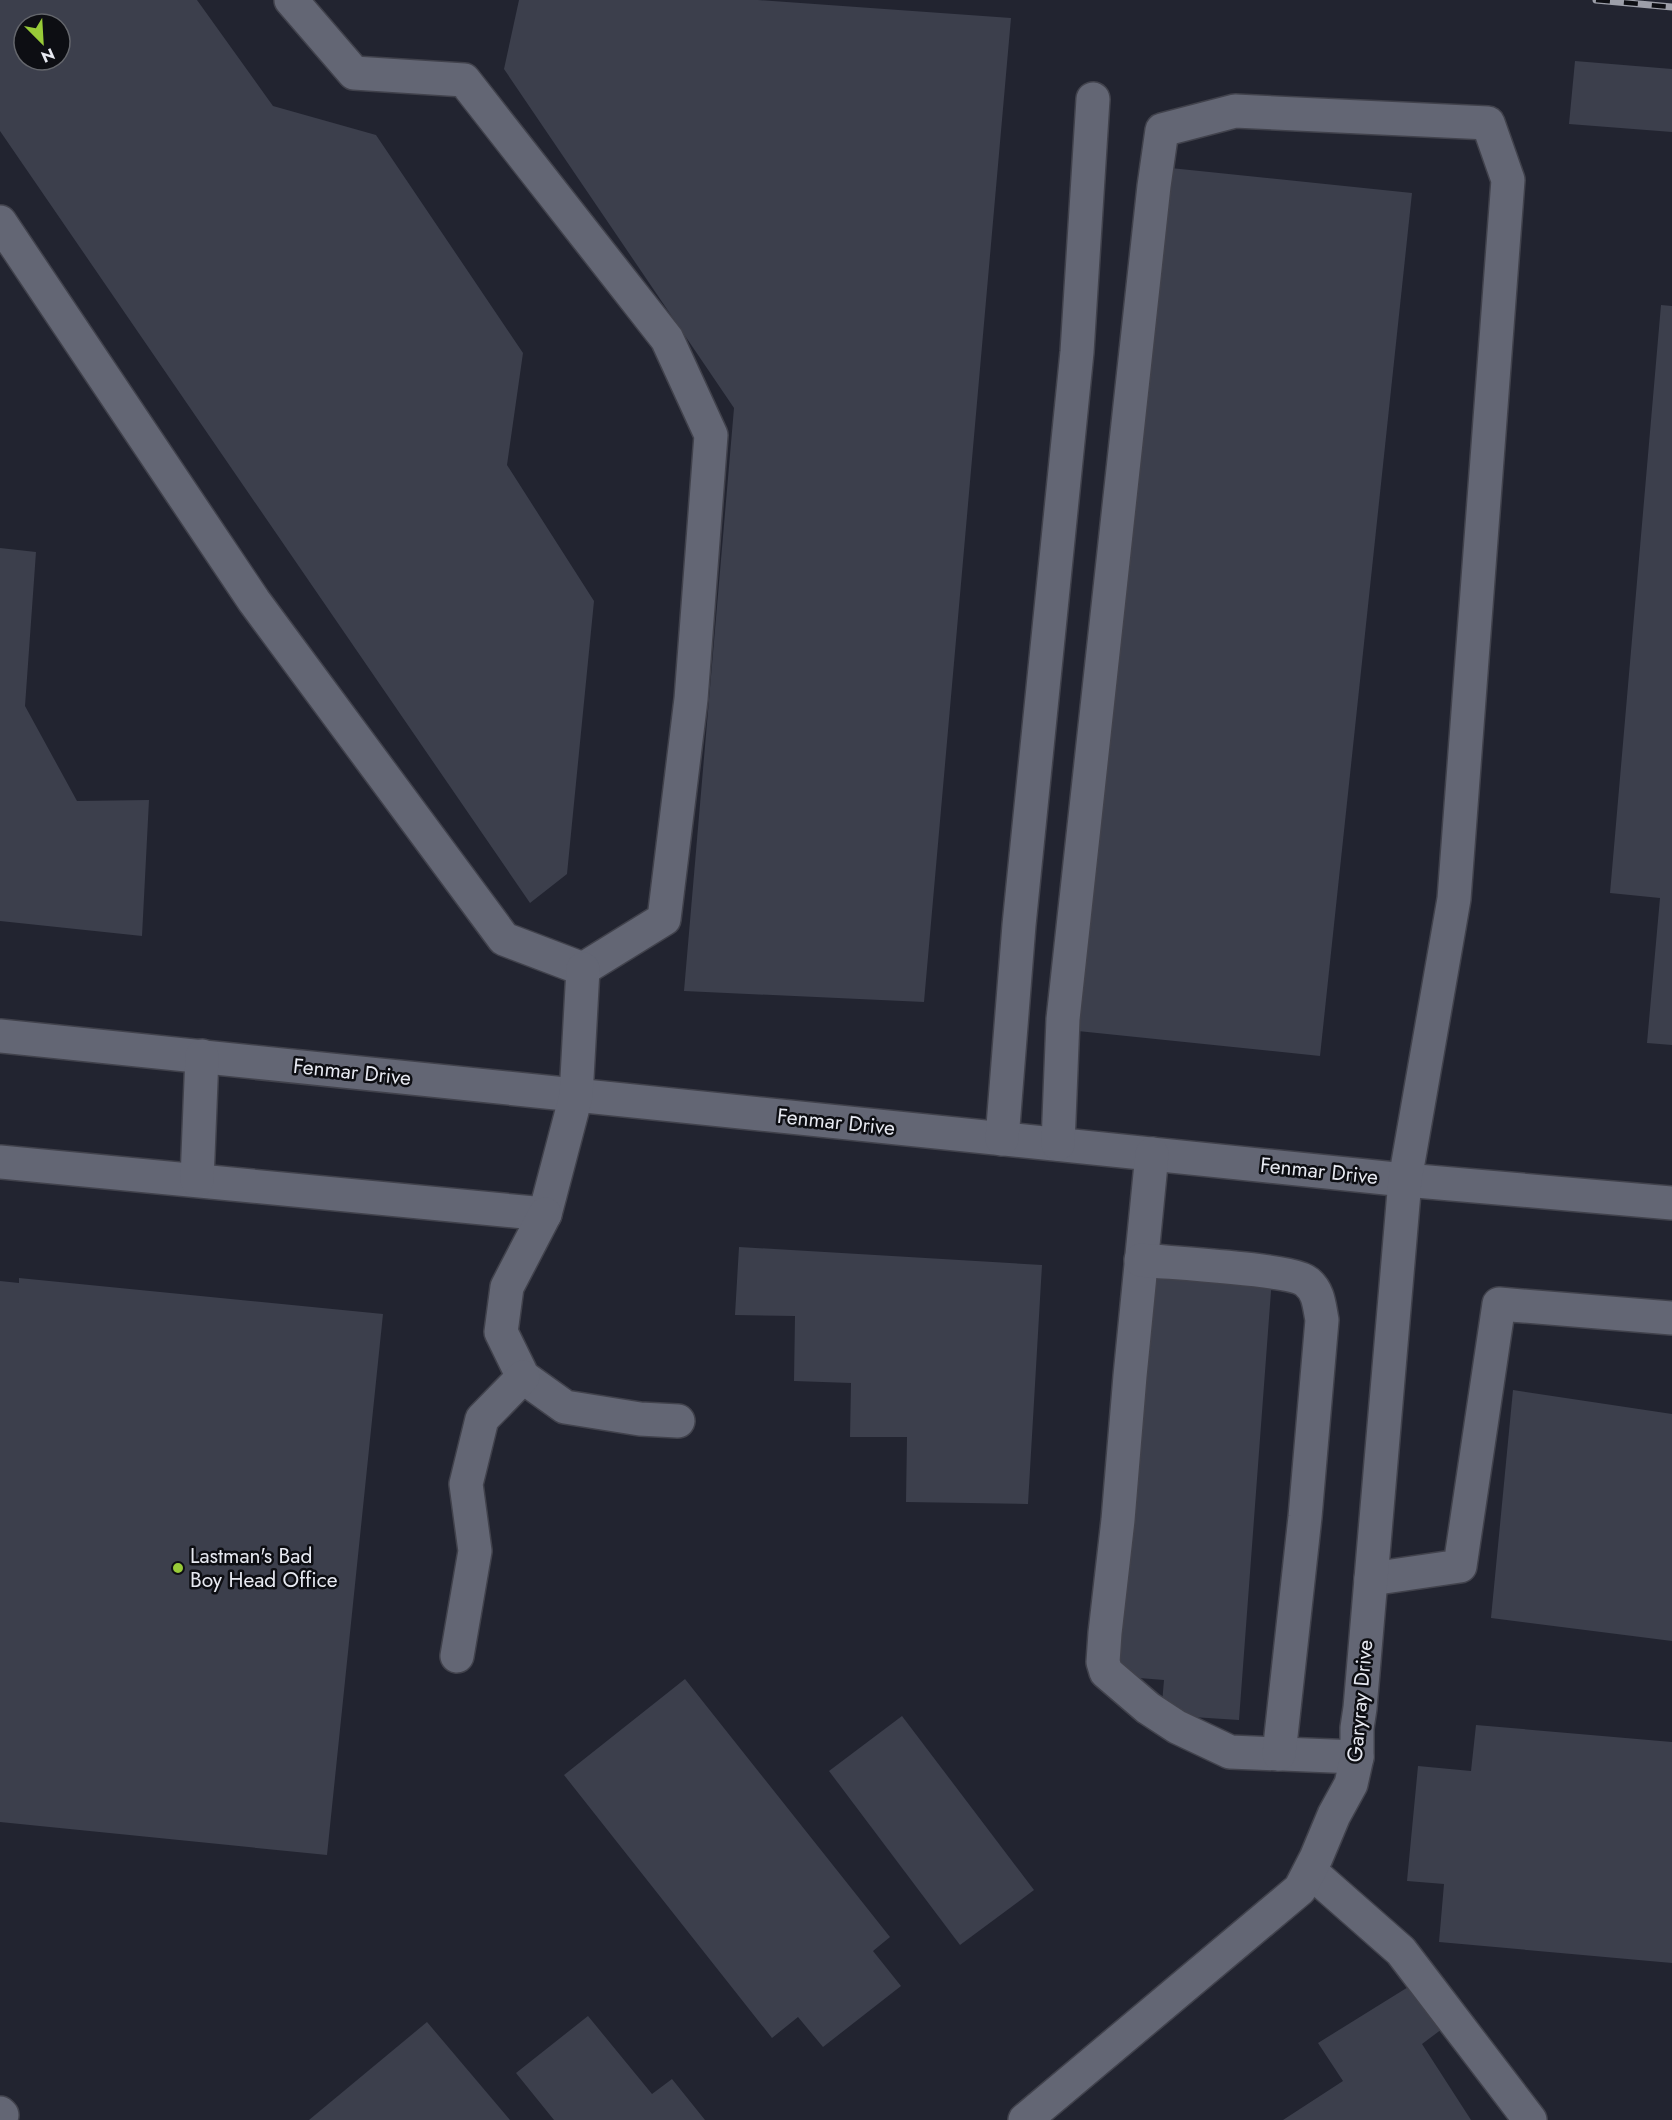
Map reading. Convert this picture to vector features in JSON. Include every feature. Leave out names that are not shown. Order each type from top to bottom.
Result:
[{"type":"street","points":[[291,0],[354,73],[464,80],[667,339],[711,435],[691,699],[664,919],[583,969]]},
{"type":"street","points":[[1002,1138],[1019,925],[1077,352],[1093,99]]},
{"type":"street","name":"Garyray Drive","points":[[1025,2120],[1300,1889],[1351,1784],[1357,1757],[1357,1728],[1405,1180],[1454,899],[1508,180],[1488,123],[1235,111],[1162,130],[1063,1019],[1058,1144]]},
{"type":"street","points":[[0,222],[254,601],[504,939],[583,969]]},
{"type":"street","points":[[583,969],[576,1096],[545,1214],[507,1287],[501,1332],[523,1377],[566,1407],[640,1419],[678,1421]]},
{"type":"street","name":"Fenmar Drive","points":[[0,1036],[1405,1180],[1672,1203]]},
{"type":"street","points":[[197,1180],[202,1056]]},
{"type":"street","points":[[1152,1154],[1118,1520],[1105,1633],[1106,1672],[1148,1708],[1177,1727],[1230,1752],[1357,1757]]},
{"type":"street","points":[[0,1162],[545,1214]]},
{"type":"street","points":[[1141,1260],[1276,1272],[1306,1280],[1317,1293],[1322,1320],[1305,1517],[1279,1754]]},
{"type":"street","points":[[1371,1579],[1460,1566],[1499,1304],[1672,1318]]},
{"type":"street","points":[[457,1656],[475,1551],[466,1484],[482,1419],[523,1377]]},
{"type":"street","points":[[1310,1871],[1401,1952],[1530,2120]]},
{"type":"building","points":[[0,0],[197,0],[273,106],[376,135],[523,353],[507,465],[594,601],[567,874],[530,903],[0,131]]},
{"type":"building","points":[[519,0],[758,0],[1011,18],[924,1002],[684,991],[734,408],[504,69]]},
{"type":"building","points":[[1575,61],[1672,69],[1672,132],[1569,124]]},
{"type":"building","points":[[1161,167],[1412,193],[1320,1056],[1068,1030]]},
{"type":"building","points":[[1661,305],[1672,306],[1672,1045],[1647,1043],[1660,898],[1610,893]]},
{"type":"building","points":[[0,548],[36,552],[25,706],[77,801],[149,800],[142,936],[0,921]]},
{"type":"building","points":[[739,1247],[1042,1265],[1028,1504],[906,1502],[907,1437],[850,1437],[851,1383],[794,1381],[795,1316],[735,1315]]},
{"type":"building","points":[[1145,1269],[1272,1278],[1239,1720],[1161,1715],[1164,1680],[1114,1676]]},
{"type":"building","name":"Lastman's Bad Boy Head Office","points":[[19,1278],[383,1314],[327,1855],[0,1822],[0,1281],[19,1283]]},
{"type":"building","points":[[1513,1390],[1672,1414],[1672,1641],[1491,1618]]},
{"type":"building","points":[[685,1679],[890,1937],[873,1951],[901,1986],[823,2047],[798,2017],[772,2038],[564,1775]]},
{"type":"building","points":[[902,1716],[1034,1890],[960,1945],[829,1771]]},
{"type":"building","points":[[1476,1725],[1672,1742],[1672,1963],[1439,1942],[1444,1884],[1407,1881],[1418,1766],[1471,1771]]},
{"type":"building","points":[[1413,1984],[1442,2029],[1422,2044],[1471,2120],[1283,2120],[1343,2081],[1318,2043]]},
{"type":"building","points":[[588,2016],[652,2094],[672,2079],[705,2120],[554,2120],[516,2073]]},
{"type":"building","points":[[427,2022],[510,2120],[309,2120]]},
{"type":"railway","points":[[1596,0],[1672,7]]},
{"type":"place","name":"Lastman's Bad Boy Head Office","points":[[178,1568]]}]
